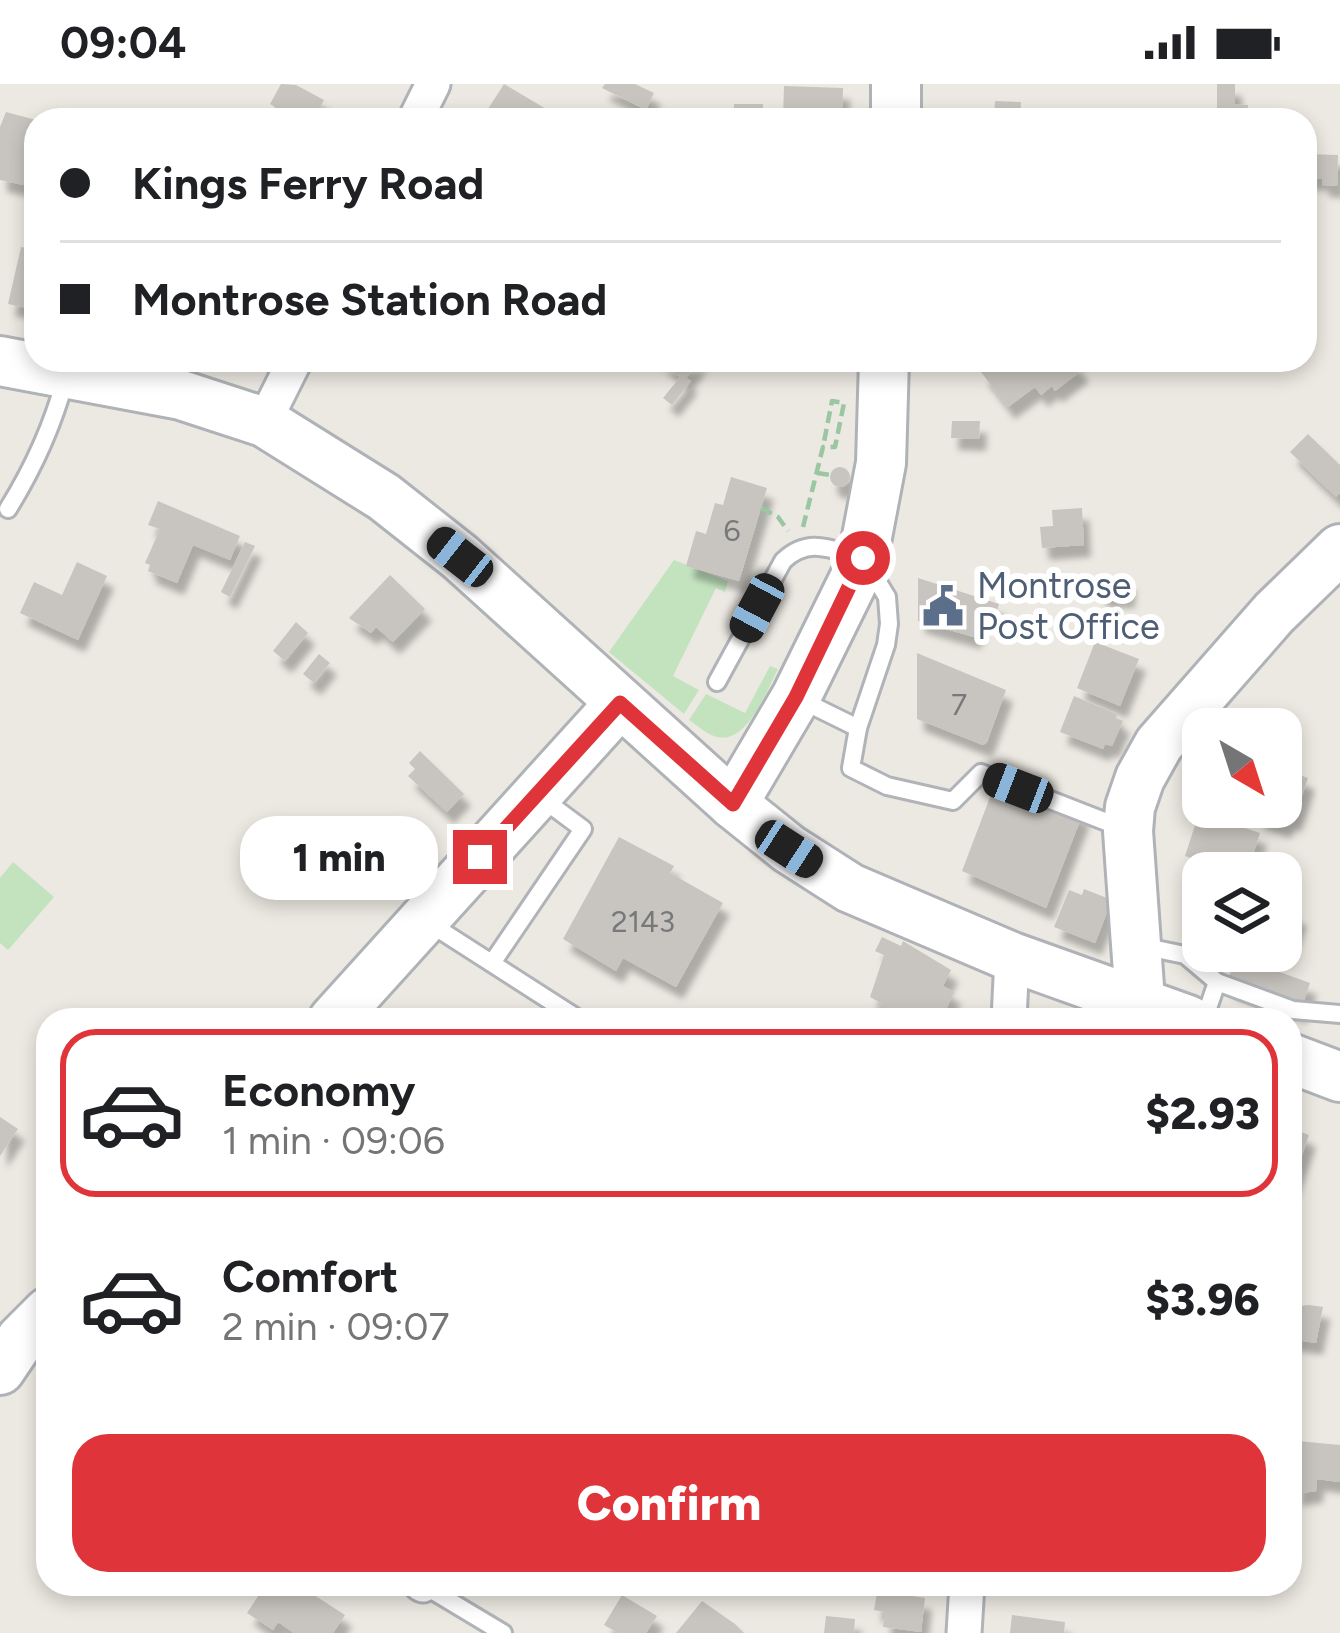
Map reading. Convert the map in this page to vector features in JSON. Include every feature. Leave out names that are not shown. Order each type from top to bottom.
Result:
[{"type":"street","points":[[61,372],[182,395],[264,422],[384,497],[442,543],[733,804],[789,849],[850,888],[1012,957],[1140,1001],[1203,1001]]},
{"type":"street","points":[[264,422],[289,372]]},
{"type":"street","points":[[733,804],[796,697],[863,558],[881,463],[884,372]]},
{"type":"street","points":[[1140,1001],[1128,831],[1140,778],[1159,744],[1274,614],[1340,549]]},
{"type":"street","points":[[344,1008],[620,703]]},
{"type":"street","points":[[1010,1008],[1012,957]]},
{"type":"street","points":[[1302,1063],[1340,1077]]},
{"type":"street","points":[[964,1633],[966,1596]]},
{"type":"lane","points":[[8,509],[53,425],[67,373]]},
{"type":"lane","points":[[717,682],[783,561],[797,548],[813,546],[863,558],[887,596],[890,624],[858,728],[851,768],[886,786],[952,801],[981,773],[1128,831]]},
{"type":"lane","points":[[796,697],[858,728]]},
{"type":"lane","points":[[492,963],[583,829],[536,795]]},
{"type":"lane","points":[[424,920],[561,1008]]},
{"type":"lane","points":[[1134,945],[1185,955],[1203,1001],[1242,1008]]},
{"type":"lane","points":[[1302,1016],[1340,1014]]},
{"type":"lane","points":[[440,1596],[502,1633]]},
{"type":"path","points":[[797,548],[832,401],[844,403],[835,447],[823,447]]},
{"type":"path","points":[[817,473],[830,475]]},
{"type":"path","points":[[760,508],[778,517],[797,548]]},
{"type":"green space","points":[[674,560],[728,581],[725,592],[716,588],[673,676],[699,690],[684,714],[609,652]]},
{"type":"green space","points":[[770,666],[778,669],[768,690],[736,734],[714,736],[689,720],[706,694],[745,713]]},
{"type":"green space","points":[[13,862],[54,897],[8,950],[0,943],[0,878]]},
{"type":"building","points":[[281,84],[296,85],[324,100],[320,108],[274,108],[270,104]]},
{"type":"building","points":[[504,84],[544,108],[489,108]]},
{"type":"building","points":[[605,84],[635,84],[654,93],[647,108],[642,108],[602,88]]},
{"type":"building","points":[[1217,84],[1235,84],[1235,104],[1248,105],[1248,108],[1217,108]]},
{"type":"building","points":[[784,86],[843,88],[842,108],[783,108]]},
{"type":"building","points":[[995,101],[1021,102],[1021,108],[995,108]]},
{"type":"building","points":[[734,104],[763,104],[763,108],[734,108]]},
{"type":"building","points":[[6,112],[24,117],[24,185],[0,180],[0,127]]},
{"type":"building","points":[[1317,154],[1338,155],[1337,186],[1322,185],[1322,179],[1317,179]]},
{"type":"building","points":[[21,247],[24,248],[24,307],[8,304]]},
{"type":"building","points":[[674,372],[691,372],[686,378],[691,381],[672,405],[663,398],[680,377]]},
{"type":"building","points":[[981,372],[1079,372],[1055,391],[1052,386],[1041,395],[1035,387],[1008,407]]},
{"type":"building","points":[[952,421],[980,421],[979,439],[951,438]]},
{"type":"building","points":[[1308,434],[1340,465],[1336,497],[1290,452]]},
{"type":"building","points":[[840,467],[850,477],[840,487],[830,477]]},
{"type":"building","points":[[731,477],[767,488],[739,581],[686,566],[696,531],[706,534],[715,503],[723,505]]},
{"type":"building","points":[[158,501],[240,536],[230,560],[193,545],[177,583],[148,571],[150,565],[145,563],[160,529],[148,525]]},
{"type":"building","points":[[1082,508],[1084,545],[1042,548],[1040,527],[1053,526],[1052,510]]},
{"type":"building","points":[[245,542],[255,546],[230,597],[221,592]]},
{"type":"building","points":[[77,562],[107,576],[78,640],[20,613],[34,582],[62,595]]},
{"type":"building","points":[[390,575],[425,609],[393,642],[376,627],[371,633],[349,618]]},
{"type":"building","points":[[918,578],[999,604],[996,613],[982,609],[974,637],[918,621]]},
{"type":"building","points":[[1100,578],[1129,578],[1128,596],[1100,596]]},
{"type":"building","points":[[296,622],[308,633],[285,661],[273,651]]},
{"type":"building","points":[[1095,642],[1139,659],[1120,706],[1077,688]]},
{"type":"building","points":[[917,653],[1006,690],[987,742],[983,745],[917,719]]},
{"type":"building","points":[[319,654],[330,663],[314,683],[303,674]]},
{"type":"building","points":[[1074,696],[1123,721],[1112,746],[1105,744],[1103,749],[1060,732]]},
{"type":"building","points":[[420,751],[464,794],[447,812],[408,776],[415,769],[409,763]]},
{"type":"building","points":[[992,792],[1035,809],[1040,797],[1083,813],[1046,908],[962,871]]},
{"type":"building","points":[[1194,828],[1245,828],[1260,833],[1254,852],[1186,852]]},
{"type":"building","points":[[619,837],[674,866],[670,873],[723,903],[676,987],[623,958],[616,971],[563,939]]},
{"type":"building","points":[[1084,889],[1112,900],[1095,943],[1054,927],[1069,890],[1082,895]]},
{"type":"building","points":[[882,937],[901,946],[903,941],[951,970],[943,986],[954,992],[947,1008],[879,1008],[881,1003],[870,997],[884,955],[875,951]]},
{"type":"building","points":[[1231,972],[1280,972],[1310,983],[1301,1008],[1226,986]]},
{"type":"building","points":[[0,1117],[18,1129],[0,1156]]},
{"type":"building","points":[[1302,1306],[1323,1307],[1316,1343],[1302,1341]]},
{"type":"building","points":[[1302,1441],[1340,1445],[1340,1482],[1317,1479],[1316,1491],[1302,1493]]},
{"type":"building","points":[[258,1596],[316,1596],[345,1615],[333,1633],[294,1633],[278,1622],[273,1630],[247,1613]]},
{"type":"building","points":[[621,1596],[657,1616],[646,1633],[618,1633],[604,1625]]},
{"type":"building","points":[[876,1596],[925,1598],[921,1632],[883,1627],[885,1612],[874,1610]]},
{"type":"building","points":[[702,1601],[735,1624],[744,1633],[676,1633]]},
{"type":"building","points":[[1012,1615],[1065,1622],[1064,1633],[1010,1633]]},
{"type":"building","points":[[826,1616],[855,1619],[854,1633],[824,1633]]},
{"type":"place","name":"Montrose Post Office","points":[[943,606]]},
{"type":"route","points":[[480,857],[620,703],[733,804],[796,697],[863,558]]}]
